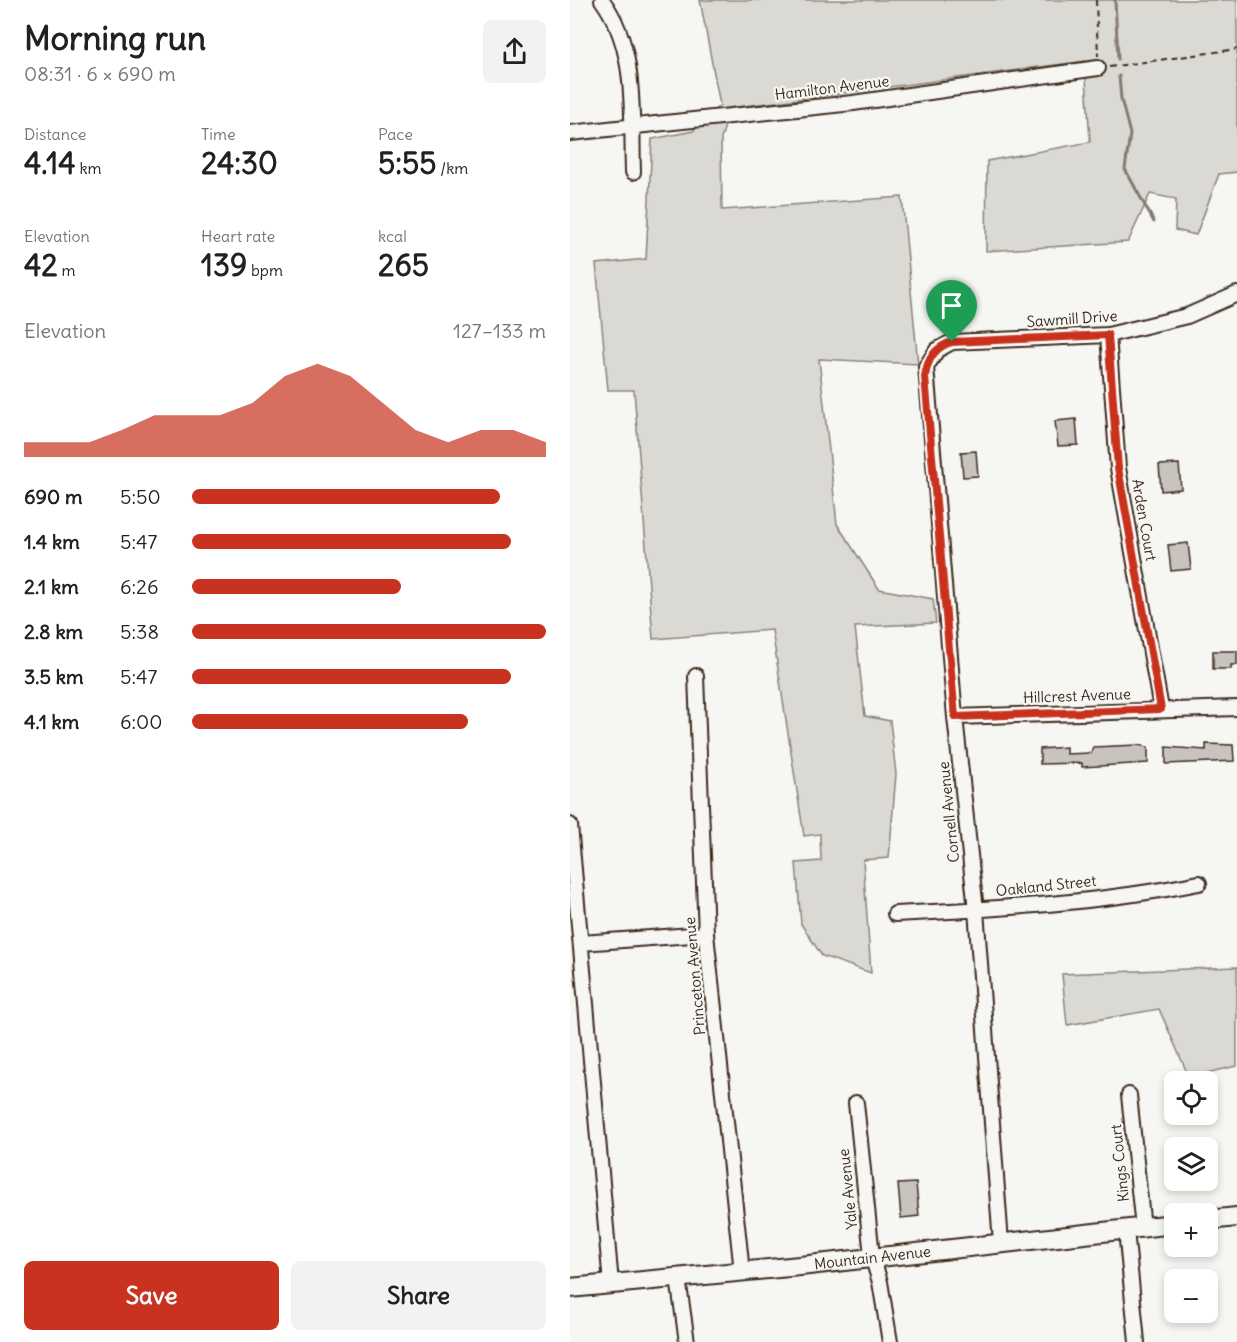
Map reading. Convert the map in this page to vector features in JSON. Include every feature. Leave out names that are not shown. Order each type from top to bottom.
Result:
[{"type":"main road","points":[[1218,1219],[1237,1217]]},
{"type":"main road","name":"Mountain Avenue","points":[[570,1288],[742,1272],[1164,1225]]},
{"type":"street","points":[[602,0],[615,20],[625,43],[633,172]]},
{"type":"street","name":"Hamilton Avenue","points":[[570,133],[853,103],[1098,68]]},
{"type":"street","name":"Sawmill Drive","points":[[925,377],[930,357],[937,350],[952,342],[1108,335],[1187,316],[1237,294]]},
{"type":"street","name":"Arden Court","points":[[1108,335],[1118,468],[1161,709]]},
{"type":"street","name":"Cornell Avenue","points":[[925,377],[955,717],[976,910],[1001,1244]]},
{"type":"street","name":"Princeton Avenue","points":[[696,676],[706,934],[742,1272]]},
{"type":"street","name":"Hillcrest Avenue","points":[[955,717],[1237,708]]},
{"type":"street","points":[[570,825],[610,1284]]},
{"type":"street","name":"Oakland Street","points":[[895,914],[976,910],[1152,892],[1199,883]]},
{"type":"street","points":[[581,943],[706,934]]},
{"type":"street","name":"Kings Court","points":[[1129,1095],[1137,1342]]},
{"type":"street","name":"Yale Avenue","points":[[856,1103],[872,1256],[880,1282],[890,1342]]},
{"type":"street","points":[[678,1278],[687,1342]]},
{"type":"path","points":[[1096,0],[1098,68],[1237,49]]},
{"type":"shaded area","points":[[700,0],[1237,0],[1237,172],[1219,174],[1196,235],[1175,230],[1176,199],[1150,194],[1128,242],[986,251],[987,161],[1090,142],[1085,61],[730,108],[721,139],[722,210],[902,197],[918,364],[819,359],[837,524],[879,589],[933,599],[936,623],[855,627],[865,716],[890,721],[896,774],[889,858],[863,860],[871,973],[822,956],[801,924],[796,863],[821,861],[820,834],[804,836],[772,630],[653,639],[634,390],[608,390],[596,264],[646,259],[652,139],[693,131],[720,105]]},
{"type":"shaded area","points":[[1237,967],[1237,1066],[1215,1071],[1186,1071],[1159,1009],[1067,1025],[1062,974]]},
{"type":"building","points":[[1076,419],[1078,445],[1058,446],[1055,421]]},
{"type":"building","points":[[976,451],[978,476],[963,477],[961,452]]},
{"type":"building","points":[[1179,464],[1181,489],[1161,491],[1159,465]]},
{"type":"building","points":[[1188,543],[1191,569],[1171,571],[1168,545]]},
{"type":"building","points":[[1213,651],[1237,651],[1237,665],[1231,665],[1231,669],[1213,669]]},
{"type":"building","points":[[1206,744],[1233,745],[1234,761],[1166,764],[1166,747],[1206,750]]},
{"type":"building","points":[[1138,745],[1148,747],[1148,763],[1082,767],[1082,763],[1040,764],[1040,749],[1066,747],[1066,754],[1091,753],[1093,747]]},
{"type":"building","points":[[916,1183],[919,1216],[901,1218],[898,1184]]},
{"type":"waterway","points":[[1115,0],[1118,59]]},
{"type":"waterway","points":[[1119,76],[1121,99],[1130,134],[1125,169],[1154,222]]},
{"type":"route","points":[[1108,335],[1118,468],[1161,709],[955,717],[925,377],[930,357],[937,350],[952,342],[1108,335]]}]
